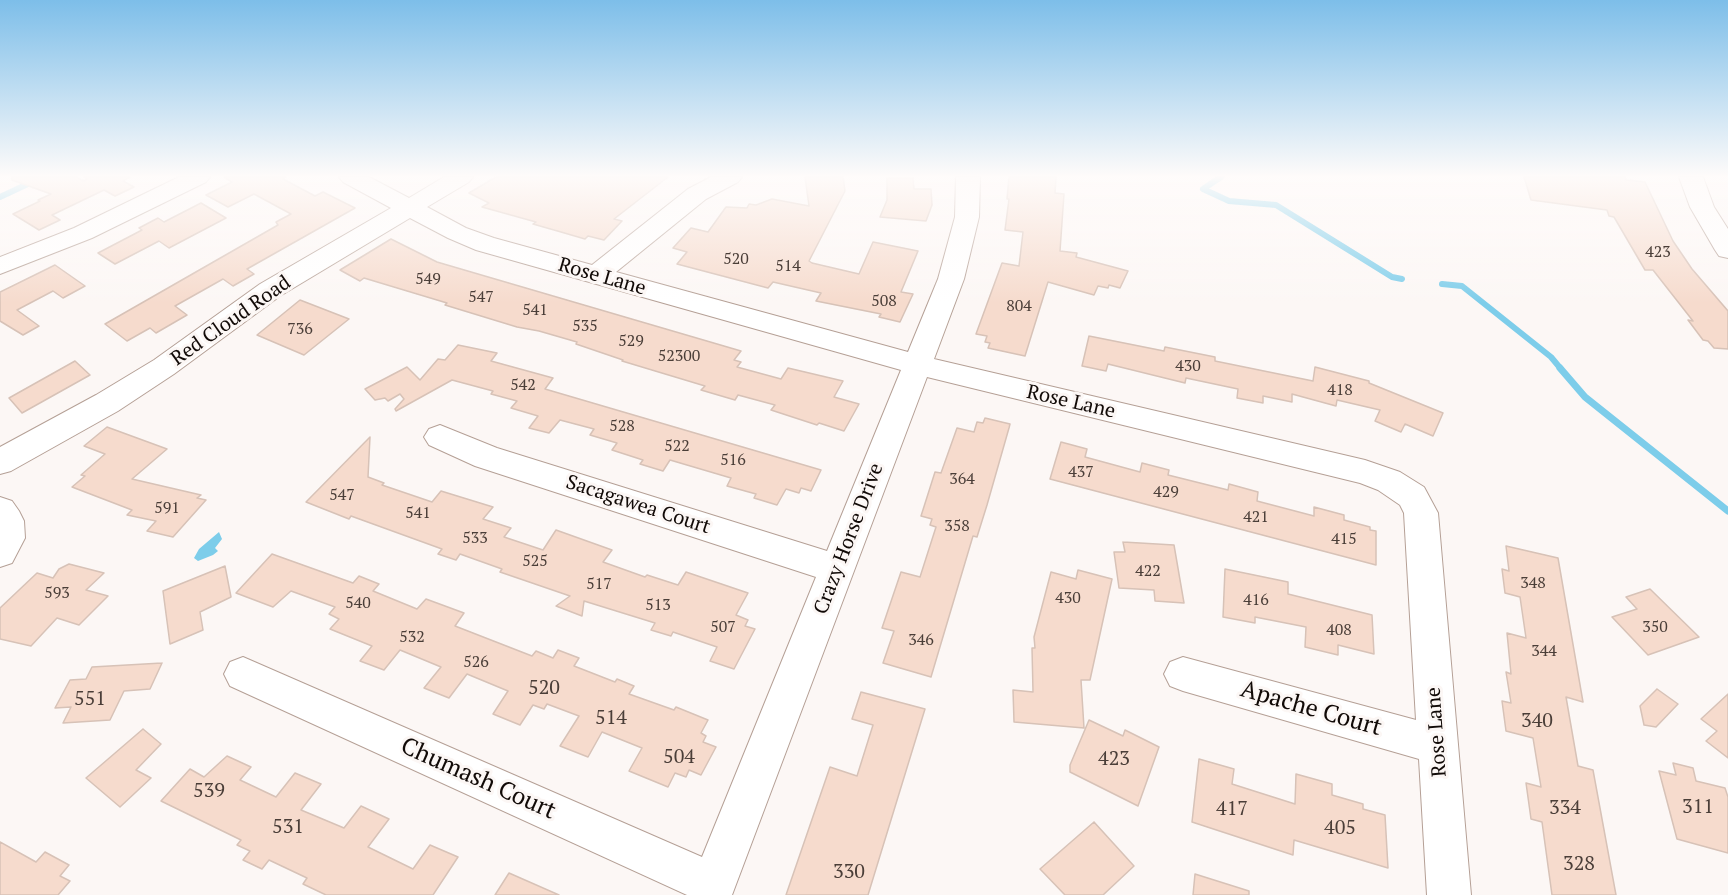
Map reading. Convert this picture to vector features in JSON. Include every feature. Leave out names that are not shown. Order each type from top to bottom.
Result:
[{"type":"street","points":[[0,266],[112,219]]},
{"type":"street","name":"Red Cloud Road","points":[[0,462],[107,403],[164,367],[270,290],[390,219]]},
{"type":"street","name":"Rose Lane","points":[[431,219],[485,244],[918,365],[1365,472],[1389,481],[1412,496],[1421,513],[1449,895]]},
{"type":"street","points":[[596,275],[666,219]]},
{"type":"street","name":"Crazy Horse Drive","points":[[712,890],[951,279],[967,219]]},
{"type":"street","points":[[1709,219],[1728,250]]},
{"type":"street","name":"Sacagawea Court","points":[[440,437],[486,457],[838,569]]},
{"type":"street","points":[[0,510],[7,521],[8,538],[0,553]]},
{"type":"street","name":"Chumash Court","points":[[243,674],[712,890]]},
{"type":"street","name":"Apache Court","points":[[1183,674],[1438,745]]},
{"type":"water","points":[[219,532],[222,539],[215,548],[218,551],[198,561],[194,558],[199,549]]},
{"type":"building","points":[[21,219],[60,220],[39,230]]},
{"type":"building","points":[[157,219],[164,222],[170,219],[225,219],[169,248],[159,241],[115,264],[98,253],[142,230],[139,228]]},
{"type":"building","points":[[282,219],[336,219],[247,269],[254,274],[233,286],[223,279],[175,306],[187,315],[156,333],[150,328],[127,341],[105,324],[278,225],[276,222]]},
{"type":"building","points":[[524,219],[614,219],[622,221],[604,240],[588,236],[585,239],[533,224],[536,222]]},
{"type":"building","points":[[718,219],[831,219],[809,261],[859,274],[873,242],[918,251],[901,292],[913,294],[900,322],[879,317],[881,314],[816,301],[821,293],[773,282],[768,288],[677,264],[687,252],[673,248],[691,228],[708,232]]},
{"type":"building","points":[[900,219],[927,219],[926,221]]},
{"type":"building","points":[[1006,219],[1062,219],[1060,251],[1077,253],[1076,257],[1128,271],[1120,288],[1109,285],[1108,288],[1098,286],[1094,295],[1048,282],[1025,356],[988,348],[990,343],[985,342],[987,336],[976,334],[1002,263],[1019,266],[1023,232],[1005,230]]},
{"type":"building","points":[[1615,219],[1662,219],[1673,241],[1692,269],[1728,311],[1728,349],[1714,348],[1708,341],[1703,340],[1688,320],[1693,321],[1653,270],[1645,270]]},
{"type":"building","points":[[391,239],[437,262],[741,351],[734,360],[741,362],[737,367],[781,379],[788,368],[843,381],[834,397],[859,404],[844,431],[819,423],[817,425],[771,410],[775,405],[738,395],[735,400],[701,390],[705,386],[622,361],[576,344],[577,342],[517,327],[364,278],[360,281],[340,270]]},
{"type":"building","points":[[55,265],[85,286],[63,298],[53,291],[17,310],[39,326],[23,335],[0,321],[0,292]]},
{"type":"building","points":[[300,300],[349,319],[304,355],[257,335]]},
{"type":"building","points":[[1089,336],[1164,351],[1165,347],[1215,357],[1215,361],[1313,381],[1315,367],[1369,381],[1369,383],[1443,413],[1433,436],[1405,424],[1401,432],[1375,421],[1380,410],[1337,400],[1336,406],[1292,394],[1292,402],[1263,396],[1263,403],[1237,398],[1238,389],[1186,378],[1185,383],[1108,364],[1106,371],[1082,366]]},
{"type":"building","points":[[458,345],[497,353],[491,361],[553,378],[545,389],[821,470],[811,491],[801,488],[799,493],[786,489],[777,505],[754,498],[756,494],[727,486],[731,478],[670,460],[663,471],[640,464],[643,460],[612,450],[617,443],[590,435],[594,429],[560,420],[549,433],[529,428],[538,416],[511,408],[517,401],[491,394],[493,391],[452,380],[396,411],[395,409],[404,399],[400,394],[388,401],[385,398],[375,400],[365,389],[407,367],[420,380],[438,359],[445,360]]},
{"type":"building","points":[[75,361],[90,375],[22,413],[9,398]]},
{"type":"building","points":[[985,418],[1010,424],[987,505],[977,537],[973,536],[931,677],[883,663],[894,631],[882,628],[901,572],[920,577],[936,527],[930,525],[932,519],[921,516],[935,472],[941,473],[957,428],[974,432],[977,422],[983,423]]},
{"type":"building","points":[[107,427],[167,449],[132,479],[201,495],[197,498],[206,500],[173,537],[147,531],[156,521],[127,515],[132,510],[72,487],[85,476],[81,475],[105,454],[84,446]]},
{"type":"building","points":[[370,437],[368,477],[384,483],[382,485],[432,502],[441,491],[493,507],[483,519],[511,528],[504,537],[543,550],[556,530],[612,550],[603,562],[645,577],[647,575],[678,585],[686,572],[748,593],[736,615],[748,620],[745,626],[755,629],[734,669],[710,661],[717,647],[673,632],[671,636],[651,630],[655,623],[584,601],[582,616],[556,606],[570,596],[500,572],[502,569],[460,554],[456,560],[438,554],[442,549],[351,516],[349,519],[306,502]]},
{"type":"building","points":[[1061,442],[1087,449],[1085,457],[1140,472],[1142,463],[1169,470],[1168,475],[1228,490],[1229,484],[1258,492],[1257,501],[1314,516],[1314,507],[1344,515],[1344,520],[1370,527],[1370,530],[1376,531],[1376,565],[1050,479]]},
{"type":"building","points":[[1123,542],[1174,545],[1184,603],[1155,601],[1154,590],[1119,588],[1114,552],[1125,552]]},
{"type":"building","points":[[1506,546],[1558,558],[1583,702],[1566,697],[1578,766],[1593,770],[1616,895],[1552,895],[1542,822],[1531,819],[1526,783],[1541,787],[1533,738],[1506,731],[1502,701],[1511,703],[1506,672],[1511,674],[1507,633],[1526,638],[1520,597],[1505,593],[1502,569],[1509,571]]},
{"type":"building","points":[[272,554],[353,583],[359,576],[379,584],[373,591],[417,609],[426,599],[464,613],[455,626],[532,656],[536,651],[553,658],[558,650],[579,658],[574,666],[615,682],[617,679],[634,686],[629,694],[674,710],[676,707],[708,720],[701,733],[706,736],[703,742],[716,747],[701,775],[689,770],[686,777],[675,773],[668,787],[629,771],[642,748],[602,732],[588,757],[560,746],[579,716],[547,704],[544,709],[533,705],[520,725],[493,714],[508,691],[467,674],[449,698],[424,688],[441,667],[400,650],[384,670],[360,661],[372,646],[330,629],[339,619],[329,614],[335,607],[291,591],[273,607],[236,593]]},
{"type":"building","points":[[69,564],[104,573],[86,590],[108,596],[79,625],[57,618],[31,646],[0,639],[0,608],[37,573],[53,578],[59,569]]},
{"type":"building","points":[[225,566],[231,597],[200,612],[203,630],[170,644],[163,591]]},
{"type":"building","points":[[1225,569],[1288,582],[1288,594],[1372,615],[1374,654],[1338,645],[1338,655],[1305,647],[1306,627],[1255,617],[1255,623],[1223,617]]},
{"type":"building","points":[[1078,570],[1112,579],[1090,680],[1081,680],[1084,728],[1014,722],[1013,690],[1033,692],[1032,648],[1035,648],[1034,637],[1051,572],[1076,579]]},
{"type":"building","points":[[1650,589],[1699,637],[1648,655],[1612,617],[1637,609],[1626,597]]},
{"type":"building","points":[[162,663],[150,689],[124,691],[110,720],[63,723],[71,707],[55,708],[70,680],[86,679],[92,667]]},
{"type":"building","points":[[1657,689],[1678,704],[1656,727],[1644,725],[1640,706]]},
{"type":"building","points":[[861,692],[925,709],[868,895],[786,895],[830,767],[857,776],[873,725],[852,719]]},
{"type":"building","points":[[1728,694],[1728,758],[1706,741],[1717,731],[1701,719]]},
{"type":"building","points":[[1089,720],[1123,736],[1125,730],[1159,747],[1138,806],[1070,772],[1070,765]]},
{"type":"building","points":[[143,729],[161,744],[136,770],[151,778],[120,807],[86,778]]},
{"type":"building","points":[[227,756],[251,767],[240,780],[276,797],[295,773],[321,784],[301,810],[344,828],[361,806],[389,819],[368,847],[413,869],[430,845],[458,857],[433,895],[326,895],[303,884],[307,878],[269,860],[262,869],[243,860],[250,851],[237,845],[241,840],[161,801],[190,769],[204,777]]},
{"type":"building","points":[[1199,759],[1234,769],[1232,784],[1295,804],[1296,774],[1332,784],[1332,795],[1363,804],[1363,809],[1385,815],[1388,868],[1294,840],[1293,855],[1192,822]]},
{"type":"building","points":[[1673,763],[1693,768],[1696,781],[1725,788],[1728,797],[1728,853],[1677,839],[1659,771],[1676,775]]},
{"type":"building","points":[[1094,822],[1134,866],[1103,895],[1065,895],[1040,869]]},
{"type":"building","points":[[0,842],[36,862],[45,852],[69,865],[60,876],[70,881],[58,895],[0,895]]},
{"type":"building","points":[[509,873],[559,895],[495,895]]},
{"type":"building","points":[[1195,874],[1249,891],[1249,895],[1193,895]]},
{"type":"waterway","points":[[1298,219],[1392,277],[1402,279]]},
{"type":"waterway","points":[[1442,284],[1462,286],[1551,357],[1561,369]]},
{"type":"waterway","points":[[1560,368],[1585,397],[1728,511]]}]
